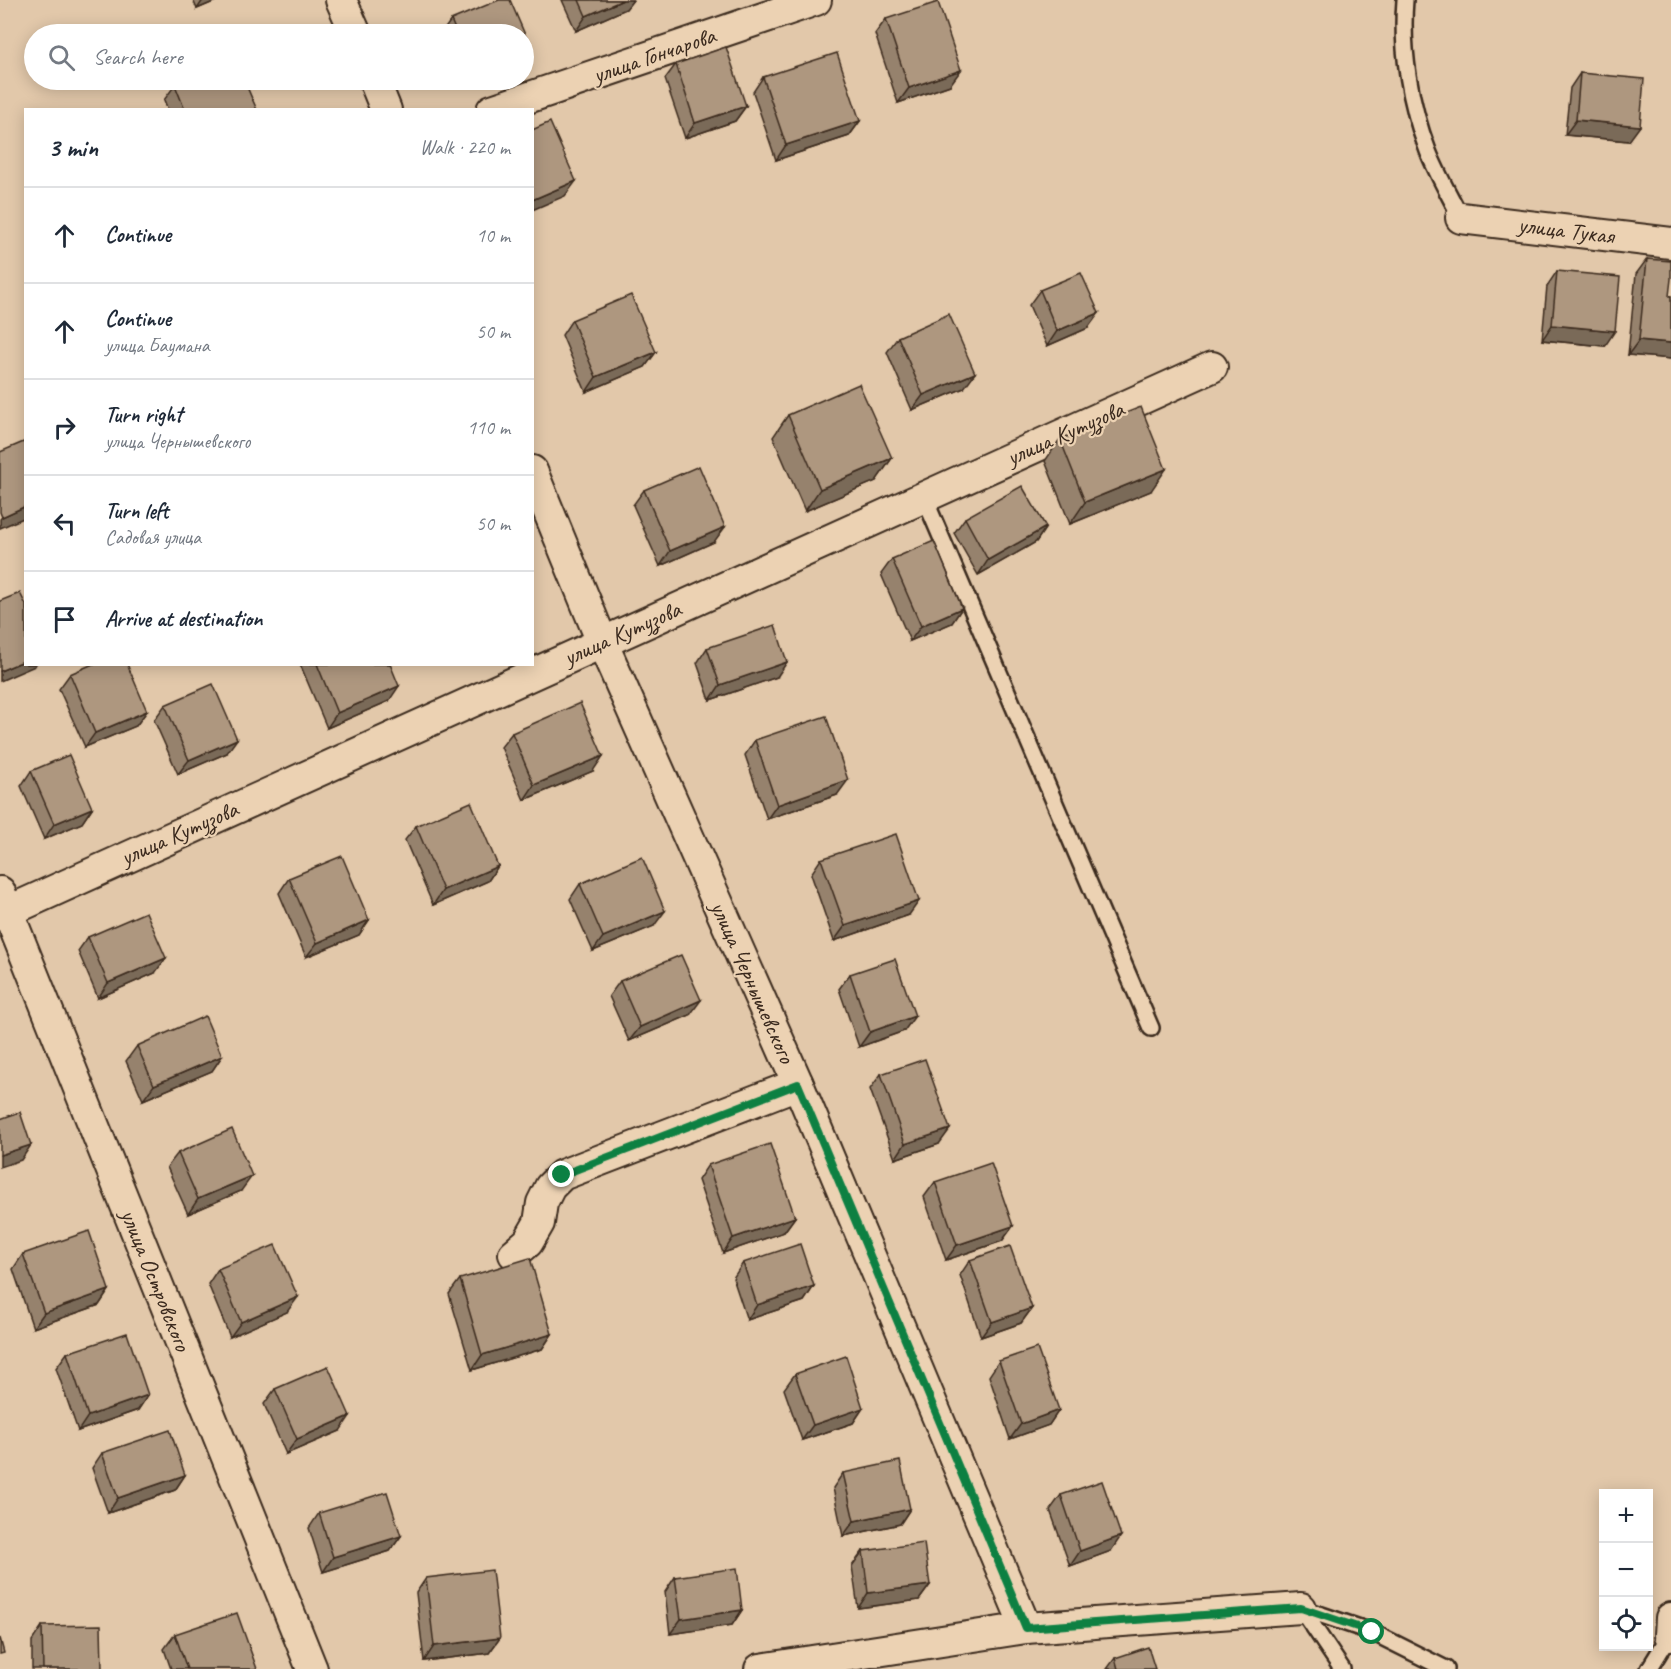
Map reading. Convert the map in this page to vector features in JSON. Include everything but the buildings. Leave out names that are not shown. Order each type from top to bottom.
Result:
[{"type":"street","points":[[341,0],[352,24]]},
{"type":"street","name":"улица Гончарова","points":[[498,108],[816,0]]},
{"type":"street","points":[[378,90],[385,108]]},
{"type":"street","name":"улица Тукая","points":[[1461,218],[1671,243]]},
{"type":"street","name":"улица Кутузова","points":[[3,906],[602,642],[1212,367]]},
{"type":"street","name":"улица Чернышевского","points":[[534,476],[602,642],[798,1084],[1026,1628]]},
{"type":"street","name":"улица Островского","points":[[3,906],[312,1669]]},
{"type":"street","points":[[514,1254],[528,1242],[539,1223],[542,1203],[550,1187],[562,1175],[798,1084]]},
{"type":"street","points":[[760,1669],[1026,1628],[1301,1608]]},
{"type":"lane","points":[[1405,0],[1404,19],[1409,85],[1428,151],[1461,218]]},
{"type":"lane","points":[[924,497],[1151,1028]]},
{"type":"lane","points":[[1301,1608],[1342,1669]]},
{"type":"lane","points":[[1301,1608],[1372,1632],[1446,1669]]},
{"type":"lane","points":[[1649,1669],[1670,1627]]},
{"type":"route","points":[[562,1175],[798,1084],[1026,1628],[1301,1608],[1372,1632]]}]
